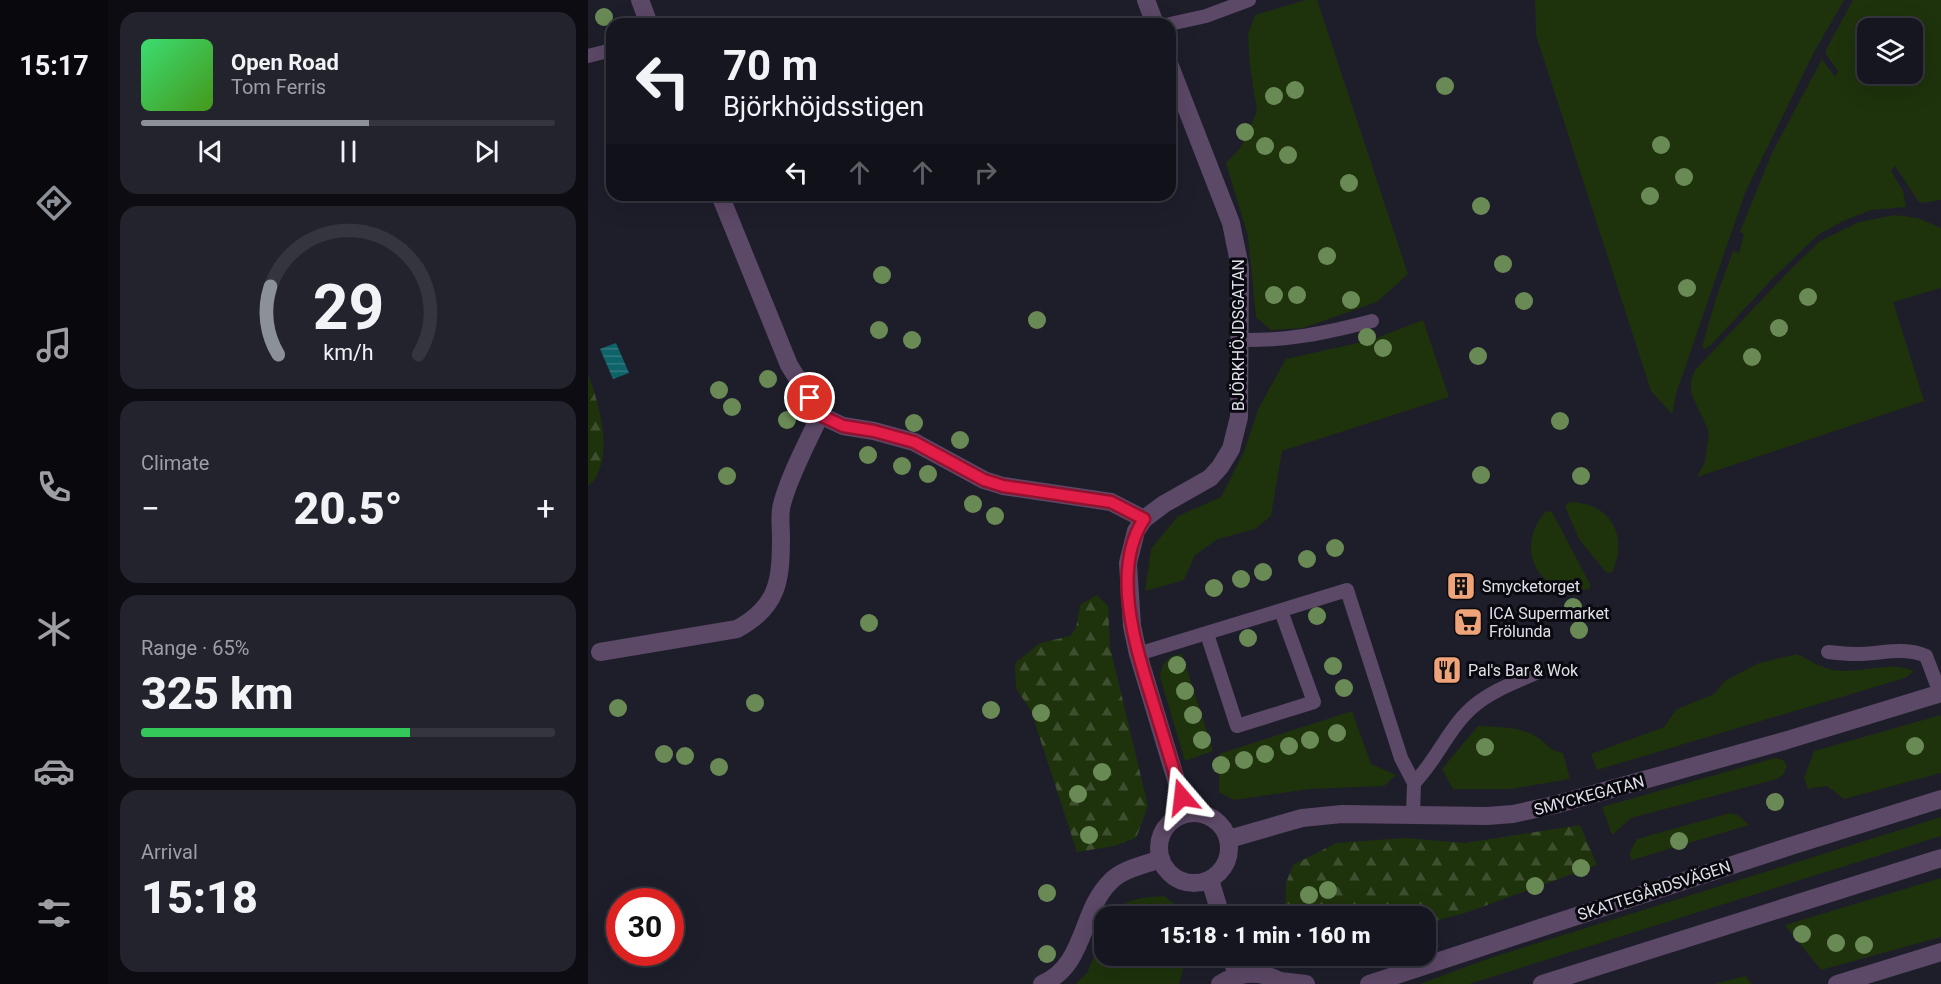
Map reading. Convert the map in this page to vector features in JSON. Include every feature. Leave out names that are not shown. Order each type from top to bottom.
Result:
[{"type":"street","points":[[640,0],[647,18]]},
{"type":"street","points":[[1146,0],[1153,18]]},
{"type":"street","name":"BJÖRKHÖJDSGATAN","points":[[1144,519],[1164,504],[1210,478],[1231,449],[1239,417],[1240,267],[1231,223],[1176,81]]},
{"type":"street","points":[[722,201],[789,365],[820,415],[843,426],[874,431],[914,442],[984,480],[1003,486],[1111,502],[1144,519],[1136,531],[1128,563],[1132,626],[1138,654],[1186,813]]},
{"type":"street","points":[[600,652],[736,629],[754,620],[766,608],[777,587],[781,561],[781,507],[820,415]]},
{"type":"street","name":"SMYCKEGATAN","points":[[1229,839],[1302,818],[1342,814],[1487,816],[1514,814],[1784,741],[1941,693]]},
{"type":"street","name":"SKATTEGÅRDSVÄGEN","points":[[1369,984],[1794,844],[1941,799]]},
{"type":"street","points":[[1186,813],[1200,813],[1213,817],[1223,827],[1229,839],[1230,851],[1227,862],[1220,873],[1210,880],[1196,883],[1181,881],[1168,872],[1161,859],[1159,845],[1163,830],[1173,820],[1186,813]]},
{"type":"street","points":[[1542,984],[1941,858]]},
{"type":"street","points":[[1042,984],[1062,972],[1073,957],[1095,905],[1109,882],[1121,873],[1161,859]]},
{"type":"street","points":[[1210,880],[1218,906]]},
{"type":"street","points":[[1836,984],[1941,952]]},
{"type":"street","points":[[1234,966],[1237,976]]},
{"type":"street","points":[[1220,984],[1237,976],[1259,974],[1282,983],[1306,984]]},
{"type":"lane","points":[[1176,23],[1206,16],[1249,0]]},
{"type":"lane","points":[[588,56],[606,52]]},
{"type":"lane","points":[[1240,340],[1272,341],[1298,338],[1325,334],[1372,321]]},
{"type":"lane","points":[[1138,654],[1347,590],[1401,758],[1414,783],[1413,815]]},
{"type":"lane","points":[[1207,633],[1237,726],[1314,702],[1281,611]]},
{"type":"lane","points":[[1828,652],[1857,654],[1900,650],[1916,652],[1926,656],[1941,693]]},
{"type":"lane","points":[[1414,783],[1427,770],[1462,719],[1474,706],[1491,694],[1538,672]]},
{"type":"green space","points":[[1306,0],[1317,0],[1408,274],[1377,302],[1303,328],[1271,330],[1256,317],[1248,236],[1226,163],[1241,147],[1257,111],[1250,67],[1248,34],[1255,15]]},
{"type":"green space","points":[[1535,0],[1844,0],[1814,52],[1745,193],[1676,394],[1672,414],[1651,391],[1536,35]]},
{"type":"green space","points":[[1853,0],[1941,0],[1941,200],[1919,202],[1895,166],[1891,171],[1903,191],[1906,207],[1871,210],[1843,221],[1818,235],[1705,349],[1702,347],[1716,298],[1733,251],[1739,253],[1744,234],[1740,232],[1772,153],[1822,59],[1835,77],[1838,71],[1826,54]]},
{"type":"green space","points":[[1895,215],[1918,218],[1941,228],[1941,288],[1893,302],[1924,401],[1697,477],[1705,462],[1709,432],[1691,393],[1691,380],[1695,370],[1820,241],[1859,222]]},
{"type":"green space","points":[[1423,320],[1449,397],[1282,451],[1271,516],[1255,529],[1218,539],[1195,555],[1184,580],[1145,591],[1151,549],[1178,516],[1221,497],[1244,452],[1259,407],[1286,359],[1371,340]]},
{"type":"green space","points":[[588,374],[602,424],[603,451],[596,478],[588,486]]},
{"type":"green space","points":[[1570,502],[1596,508],[1613,524],[1618,546],[1617,559],[1612,573],[1606,572],[1579,539],[1565,506]]},
{"type":"green space","points":[[1546,511],[1552,512],[1590,584],[1590,589],[1572,590],[1557,586],[1545,579],[1536,568],[1531,541],[1536,526]]},
{"type":"green space","points":[[1097,595],[1108,606],[1110,647],[1148,806],[1136,838],[1114,846],[1077,852],[1031,711],[1016,688],[1015,663],[1040,643],[1070,636],[1076,628],[1080,605]]},
{"type":"green space","points":[[1182,654],[1213,751],[1185,761],[1160,677],[1166,661]]},
{"type":"green space","points":[[1797,654],[1833,670],[1853,671],[1894,667],[1914,671],[1905,678],[1597,770],[1591,754],[1664,727],[1677,709],[1714,694],[1726,680],[1759,663]]},
{"type":"green space","points":[[1352,711],[1371,764],[1396,775],[1384,786],[1310,789],[1234,800],[1219,792],[1219,754]]},
{"type":"green space","points":[[1941,715],[1941,773],[1844,799],[1827,786],[1808,789],[1804,778],[1814,751]]},
{"type":"green space","points":[[1478,726],[1515,729],[1539,738],[1550,748],[1563,753],[1570,779],[1511,789],[1453,789],[1442,769]]},
{"type":"green space","points":[[1775,758],[1783,760],[1787,766],[1784,774],[1777,779],[1631,818],[1612,835],[1602,807]]},
{"type":"green space","points":[[1730,813],[1738,815],[1749,825],[1632,860],[1629,854],[1637,839]]},
{"type":"green space","points":[[1941,817],[1941,836],[1469,984],[1420,984],[1490,958]]},
{"type":"green space","points":[[1580,825],[1597,865],[1468,912],[1436,921],[1436,906],[1285,906],[1286,883],[1293,865],[1336,843],[1405,838],[1464,843]]},
{"type":"green space","points":[[1941,878],[1941,937],[1821,970],[1785,925]]},
{"type":"green space","points":[[1164,896],[1177,906],[1121,906],[1142,898]]},
{"type":"green space","points":[[1094,957],[1094,966],[1184,966],[1179,984],[1076,984],[1087,973]]},
{"type":"green space","points":[[1745,976],[1752,984],[1714,984]]},
{"type":"shaded area","points":[[616,343],[629,373],[613,379],[600,349]]},
{"type":"place","name":"Smycketorget","points":[[1461,586]]},
{"type":"place","name":"ICA Supermarket Frölunda","points":[[1468,622]]},
{"type":"place","name":"Pal's Bar & Wok","points":[[1447,670]]},
{"type":"route","points":[[810,398],[820,415],[843,426],[874,431],[914,442],[984,480],[1003,486],[1083,496],[1111,502],[1144,519],[1136,531],[1128,563],[1132,626],[1138,654],[1182,797]]}]
